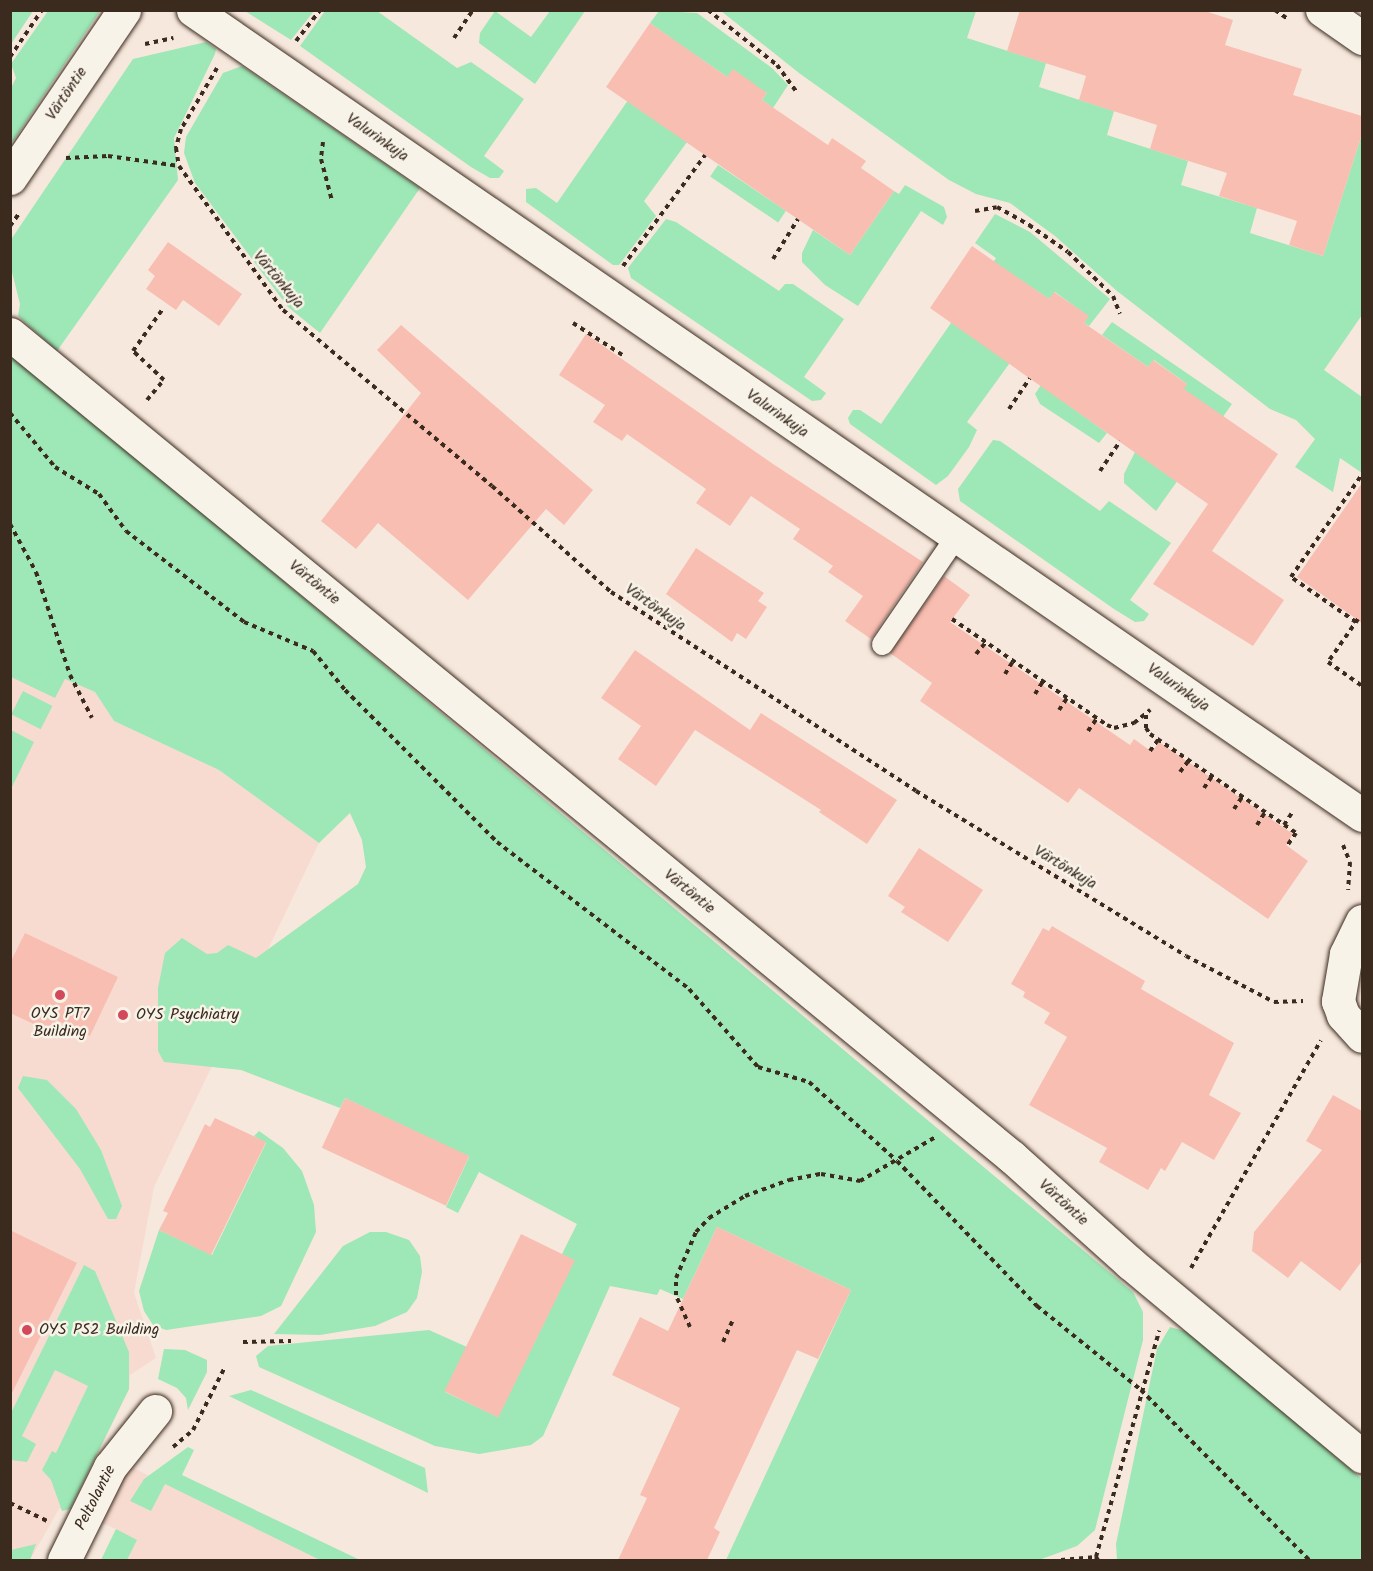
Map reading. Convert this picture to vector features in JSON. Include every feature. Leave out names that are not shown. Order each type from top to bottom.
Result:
[{"type":"street","name":"Värtöntie","points":[[10,178],[124,10]]},
{"type":"street","name":"Valurinkuja","points":[[193,10],[1362,815]]},
{"type":"street","points":[[1322,10],[1362,38]]},
{"type":"street","name":"Värtöntie","points":[[10,334],[963,1117],[1130,1263],[1362,1456]]},
{"type":"street","points":[[1348,1017],[1346,954],[1362,921]]},
{"type":"street","name":"Peltolantie","points":[[64,1560],[110,1467],[155,1411]]},
{"type":"lane","points":[[882,644],[956,536]]},
{"type":"path","points":[[10,57],[42,10]]},
{"type":"path","points":[[454,38],[473,10]]},
{"type":"path","points":[[708,10],[777,65],[797,93]]},
{"type":"path","points":[[57,160],[108,156],[179,166],[176,148],[181,129],[234,39]]},
{"type":"path","points":[[331,106],[321,159],[332,201]]},
{"type":"path","points":[[617,274],[705,155]]},
{"type":"path","name":"Värtönkuja","points":[[179,166],[283,310],[492,486],[611,592],[896,778],[1186,956],[1274,1002],[1348,1017]]},
{"type":"path","points":[[975,211],[997,207],[1068,252],[1113,296],[1120,314]]},
{"type":"path","points":[[773,259],[798,219]]},
{"type":"path","points":[[124,427],[164,380],[133,351],[162,310]]},
{"type":"path","points":[[573,323],[624,357]]},
{"type":"path","points":[[1009,409],[1030,378]]},
{"type":"path","points":[[10,413],[55,467],[99,494],[126,531],[244,622],[313,651],[345,690],[497,842],[689,989],[758,1067],[809,1082],[897,1161],[1037,1306],[1141,1390],[1309,1560]]},
{"type":"path","points":[[1100,471],[1120,441]]},
{"type":"path","points":[[1362,476],[1291,577],[1357,621],[1328,662],[1362,686]]},
{"type":"path","points":[[10,524],[36,572],[69,675],[92,718]]},
{"type":"path","points":[[952,619],[1114,728],[1134,723],[1146,715],[1170,682]]},
{"type":"path","points":[[976,654],[986,642]]},
{"type":"path","points":[[1005,674],[1013,661]]},
{"type":"path","points":[[1035,694],[1043,681]]},
{"type":"path","points":[[1059,710],[1067,698]]},
{"type":"path","points":[[1146,715],[1146,728],[1158,740],[1296,833],[1287,846]]},
{"type":"path","points":[[1088,731],[1097,718]]},
{"type":"path","points":[[1150,751],[1158,740]]},
{"type":"path","points":[[1180,772],[1189,760]]},
{"type":"path","points":[[1204,788],[1212,776]]},
{"type":"path","points":[[1234,809],[1243,797]]},
{"type":"path","points":[[1257,825],[1265,812]]},
{"type":"path","points":[[690,1327],[676,1295],[676,1278],[696,1232],[710,1218],[763,1187],[821,1174],[860,1181],[897,1161],[963,1117]]},
{"type":"path","points":[[723,1342],[734,1320]]},
{"type":"path","points":[[243,1342],[291,1341]]},
{"type":"path","points":[[1061,1560],[1096,1557]]},
{"type":"shaded area","name":"OYS Psychiatry","points":[[10,655],[95,692],[114,721],[219,770],[319,843],[154,1187],[134,1293],[156,1358],[130,1375],[129,1389],[99,1451],[320,1560],[101,1560],[116,1529],[70,1509],[59,1509],[30,1560],[11,1560]]},
{"type":"green space","points":[[10,11],[33,11],[11,44]]},
{"type":"green space","points":[[48,11],[100,11],[11,144],[11,88],[16,78],[11,64]]},
{"type":"green space","points":[[245,11],[314,11],[291,40]]},
{"type":"green space","points":[[325,11],[377,11],[457,68],[471,62],[524,99],[484,156],[504,171],[499,178],[490,178],[471,167],[300,46]]},
{"type":"green space","points":[[495,11],[531,37],[550,11],[585,11],[535,84],[479,43],[480,33]]},
{"type":"green space","points":[[659,11],[697,13],[772,68],[788,85],[773,108],[762,100],[767,93],[727,77],[697,56],[687,142],[644,201],[656,216],[619,265],[613,265],[526,202],[526,189],[536,188],[557,203],[671,38],[650,23]]},
{"type":"green space","points":[[721,11],[976,11],[967,38],[1046,63],[1039,87],[1114,111],[1107,135],[1188,161],[1181,185],[1257,208],[1250,233],[1323,256],[1362,134],[1362,315],[1324,370],[1362,397],[1362,473],[1340,458],[1333,492],[1295,467],[1315,439],[1296,420],[1270,409],[1117,291],[1055,236],[1010,203],[976,194],[949,180],[799,73]]},
{"type":"green space","points":[[206,42],[216,49],[215,54],[174,138],[178,180],[57,351],[18,316],[20,304],[11,268],[10,241],[133,59]]},
{"type":"green space","points":[[242,66],[420,188],[320,333],[288,307],[195,183],[184,153],[186,137],[223,73]]},
{"type":"green space","points":[[718,165],[786,211],[778,222],[710,177]]},
{"type":"green space","points":[[905,185],[944,207],[947,217],[943,225],[921,211],[858,306],[825,285],[802,262],[802,253],[813,230],[850,255],[894,191],[899,194]]},
{"type":"green space","points":[[995,214],[1030,232],[1110,299],[1089,326],[1084,323],[1088,316],[1055,292],[1049,299],[1016,277],[1009,364],[967,422],[977,430],[969,447],[948,476],[936,485],[850,424],[848,418],[853,410],[860,410],[881,424],[996,258],[975,243]]},
{"type":"green space","points":[[666,219],[676,222],[779,291],[785,284],[793,284],[844,319],[804,377],[826,393],[821,400],[812,401],[631,278],[628,268]]},
{"type":"green space","points":[[1112,322],[1232,404],[1156,511],[1124,483],[1124,474],[1135,452],[1187,384],[1154,360],[1148,367],[1102,335]]},
{"type":"green space","points":[[11,353],[1133,1292],[1143,1312],[1143,1340],[1095,1530],[1077,1546],[1039,1560],[726,1560],[851,1290],[717,1227],[683,1299],[660,1289],[657,1295],[610,1286],[543,1436],[531,1445],[479,1454],[435,1446],[259,1367],[256,1356],[268,1346],[429,1330],[467,1347],[445,1392],[498,1417],[574,1261],[562,1254],[577,1224],[479,1172],[458,1213],[446,1207],[469,1157],[345,1098],[340,1108],[241,1070],[164,1062],[158,1051],[158,988],[165,953],[182,938],[207,954],[217,953],[228,945],[256,958],[358,884],[366,867],[362,840],[350,813],[319,843],[219,770],[114,721],[95,692],[65,679],[55,698],[11,677]]},
{"type":"green space","points":[[1041,385],[1107,433],[1099,443],[1040,404],[1035,394]]},
{"type":"green space","points":[[993,440],[1000,441],[1100,511],[1109,501],[1171,543],[1130,600],[1149,614],[1144,621],[1135,622],[1114,609],[960,501],[958,489]]},
{"type":"green space","points":[[23,691],[52,706],[41,729],[11,714]]},
{"type":"green space","points":[[11,730],[34,742],[11,789]]},
{"type":"green space","points":[[23,1076],[47,1080],[76,1109],[101,1150],[122,1206],[116,1219],[108,1219],[80,1169],[18,1088]]},
{"type":"green space","points":[[259,1131],[283,1148],[302,1171],[314,1205],[316,1232],[281,1306],[261,1316],[166,1330],[153,1325],[144,1311],[139,1291],[159,1230],[212,1255],[266,1143],[254,1136]]},
{"type":"green space","points":[[370,1232],[386,1232],[409,1240],[420,1256],[422,1272],[417,1298],[407,1312],[375,1326],[320,1335],[274,1334],[343,1246]]},
{"type":"green space","points":[[84,1265],[95,1271],[129,1352],[129,1389],[70,1509],[62,1511],[51,1480],[42,1470],[52,1451],[56,1453],[88,1386],[55,1370],[22,1436],[36,1444],[27,1462],[11,1460],[11,1413]]},
{"type":"green space","points":[[1170,1327],[1191,1333],[1362,1479],[1362,1560],[1117,1560],[1116,1544],[1157,1349]]},
{"type":"green space","points":[[164,1349],[185,1350],[207,1360],[207,1372],[188,1410],[186,1398],[177,1388],[158,1379]]},
{"type":"green space","points":[[251,1390],[425,1468],[428,1493],[229,1396]]},
{"type":"green space","points":[[188,1447],[194,1450],[182,1475],[360,1560],[320,1560],[165,1484],[151,1511],[130,1501],[144,1479]]},
{"type":"green space","points":[[116,1529],[137,1540],[127,1560],[101,1560]]},
{"type":"green space","points":[[36,1544],[30,1560],[11,1560],[11,1550]]},
{"type":"building","points":[[1020,10],[1202,10],[1233,20],[1225,45],[1302,69],[1293,95],[1362,116],[1362,134],[1323,256],[1289,245],[1297,221],[1219,196],[1227,173],[1150,149],[1157,125],[1079,100],[1086,76],[1007,51]]},
{"type":"building","points":[[650,23],[727,77],[733,69],[767,93],[762,100],[828,145],[832,138],[866,161],[861,168],[894,191],[850,255],[606,87]]},
{"type":"building","points":[[168,242],[242,294],[219,326],[183,300],[176,310],[146,289],[155,276],[148,270]]},
{"type":"building","points":[[972,246],[1049,299],[1054,292],[1089,316],[1084,323],[1148,367],[1153,360],[1187,384],[1184,389],[1278,454],[1212,551],[1284,600],[1253,646],[1153,584],[1208,504],[930,308]]},
{"type":"building","points":[[401,325],[593,490],[564,525],[546,509],[468,600],[378,523],[356,549],[321,521],[421,393],[377,350]]},
{"type":"building","points":[[586,334],[773,464],[923,562],[871,639],[845,621],[863,596],[828,572],[833,566],[793,539],[800,529],[751,496],[730,526],[696,503],[706,489],[627,434],[622,441],[593,422],[605,405],[559,375]]},
{"type":"building","points":[[1362,483],[1362,623],[1297,577]]},
{"type":"building","points":[[696,548],[764,593],[758,601],[767,607],[746,639],[737,633],[732,642],[666,594]]},
{"type":"building","points":[[944,576],[970,595],[950,622],[1130,745],[1134,739],[1152,752],[1159,742],[1293,834],[1286,845],[1308,861],[1268,919],[1079,788],[1068,803],[920,701],[932,683],[890,653]]},
{"type":"building","points":[[635,650],[750,730],[761,713],[897,800],[867,844],[819,812],[821,810],[695,730],[656,786],[618,759],[641,726],[601,698]]},
{"type":"building","points":[[919,848],[983,890],[948,942],[901,912],[905,907],[888,896]]},
{"type":"building","points":[[1052,926],[1145,981],[1141,989],[1234,1043],[1209,1095],[1241,1113],[1214,1160],[1182,1142],[1165,1171],[1161,1168],[1148,1190],[1099,1162],[1107,1148],[1029,1105],[1067,1037],[1044,1023],[1050,1013],[1023,997],[1025,992],[1011,984],[1043,928],[1049,931]]},
{"type":"building","name":"OYS PT7 Building","points":[[25,933],[118,977],[90,1036],[56,1020],[51,1032],[10,1013],[10,963]]},
{"type":"building","points":[[1333,1095],[1362,1111],[1362,1261],[1340,1291],[1301,1261],[1288,1278],[1252,1251],[1254,1232],[1322,1150],[1306,1141]]},
{"type":"building","points":[[345,1098],[469,1156],[446,1206],[322,1148]]},
{"type":"building","points":[[215,1118],[266,1142],[211,1255],[159,1230],[168,1213],[163,1211],[205,1124],[210,1127]]},
{"type":"building","points":[[717,1227],[851,1290],[818,1359],[797,1350],[714,1528],[720,1532],[707,1560],[618,1560],[647,1498],[640,1495],[680,1408],[612,1375],[640,1317],[668,1331]]},
{"type":"building","name":"OYS PS2 Building","points":[[10,1230],[77,1263],[10,1397]]},
{"type":"building","points":[[521,1234],[575,1260],[498,1418],[444,1391]]},
{"type":"place","name":"OYS PT7 Building","points":[[60,995]]},
{"type":"place","name":"OYS Psychiatry","points":[[123,1015]]},
{"type":"place","name":"OYS PS2 Building","points":[[27,1330]]}]
